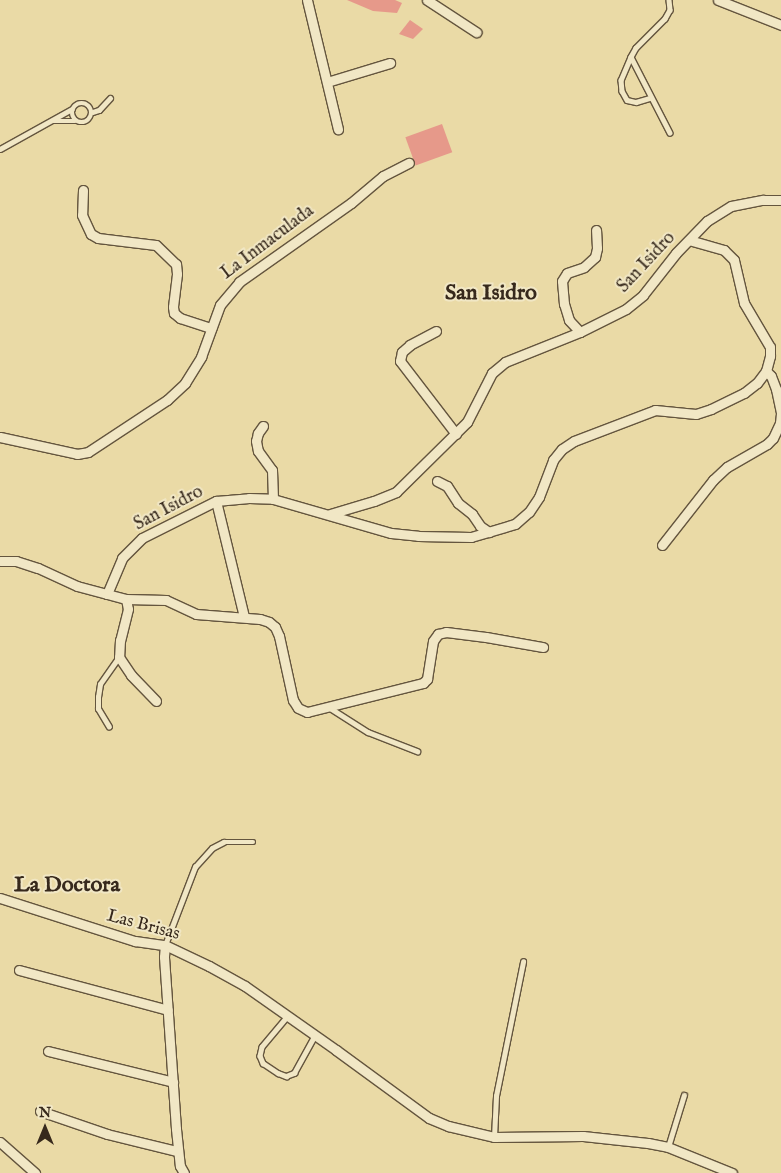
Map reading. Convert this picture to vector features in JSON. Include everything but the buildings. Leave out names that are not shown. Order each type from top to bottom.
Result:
[{"type":"street","points":[[307,0],[338,129]]},
{"type":"street","points":[[427,0],[476,32]]},
{"type":"street","points":[[718,0],[737,5],[781,25]]},
{"type":"street","points":[[327,82],[390,63]]},
{"type":"street","name":"La Inmaculada","points":[[0,436],[77,454],[88,452],[168,400],[185,383],[202,357],[220,304],[239,282],[350,203],[384,176],[410,163]]},
{"type":"street","points":[[83,190],[82,215],[91,234],[98,238],[156,245],[176,264],[178,274],[173,308],[174,313],[180,318],[211,328]]},
{"type":"street","points":[[689,240],[707,221],[731,206],[763,200],[781,200]]},
{"type":"street","points":[[580,332],[569,320],[564,304],[562,281],[567,273],[584,267],[595,257],[596,230]]},
{"type":"street","name":"San Isidro","points":[[108,594],[122,558],[142,538],[216,501],[248,498],[273,499],[327,515],[391,533],[418,536],[471,537],[515,524],[529,512],[539,497],[553,460],[562,449],[574,441],[655,410],[696,414],[744,393],[757,383],[766,371],[770,347],[744,304],[734,260],[724,250],[689,240],[676,253],[643,295],[626,309],[580,332],[505,362],[492,373],[467,422],[396,492],[355,508],[327,515]]},
{"type":"street","points":[[436,331],[410,345],[402,352],[400,361],[456,434]]},
{"type":"street","points":[[662,545],[713,480],[727,467],[767,444],[773,438],[780,423],[781,413],[776,389],[771,376],[766,371]]},
{"type":"street","points":[[264,426],[258,433],[256,441],[258,451],[272,470],[273,499]]},
{"type":"street","points":[[437,481],[447,486],[458,503],[472,514],[480,526],[489,532]]},
{"type":"street","points":[[216,501],[244,618]]},
{"type":"street","points":[[0,561],[16,561],[38,568],[77,586],[126,599],[166,600],[196,614],[260,619],[269,622],[275,628],[294,700],[298,708],[308,712],[330,708],[422,683],[426,678],[432,641],[438,634],[476,636],[542,646]]},
{"type":"street","points":[[126,599],[128,609],[120,640],[119,658],[156,701]]},
{"type":"street","name":"Las Brisas","points":[[0,898],[135,941],[166,945],[244,986],[315,1035],[428,1118],[470,1133],[494,1137],[583,1136],[668,1147],[732,1173]]},
{"type":"street","points":[[166,945],[168,1010],[178,1151],[180,1166],[184,1173]]},
{"type":"street","points":[[19,970],[168,1010]]},
{"type":"street","points":[[48,1051],[174,1082]]},
{"type":"street","points":[[40,1111],[107,1134],[178,1151]]},
{"type":"street","points":[[0,1142],[35,1173]]},
{"type":"lane","points":[[650,98],[636,102],[627,100],[622,91],[621,80],[636,48],[665,19],[670,10],[669,0]]},
{"type":"lane","points":[[631,57],[650,98],[670,132]]},
{"type":"lane","points":[[93,112],[99,110],[110,98]]},
{"type":"lane","points":[[0,149],[52,121],[79,103],[84,103],[93,112],[91,120],[87,122],[52,121]]},
{"type":"lane","points":[[72,109],[76,122]]},
{"type":"lane","points":[[110,727],[98,709],[98,696],[100,684],[119,658]]},
{"type":"lane","points":[[330,708],[368,732],[417,751]]},
{"type":"lane","points":[[166,945],[195,867],[212,848],[224,842],[253,842]]},
{"type":"lane","points":[[494,1137],[496,1096],[523,962]]},
{"type":"lane","points":[[288,1016],[262,1047],[260,1056],[263,1063],[286,1076],[294,1073],[315,1035]]},
{"type":"lane","points":[[668,1147],[684,1095]]},
{"type":"district","name":"San Isidro","points":[[491,294]]},
{"type":"district","name":"La Doctora","points":[[67,886]]}]
